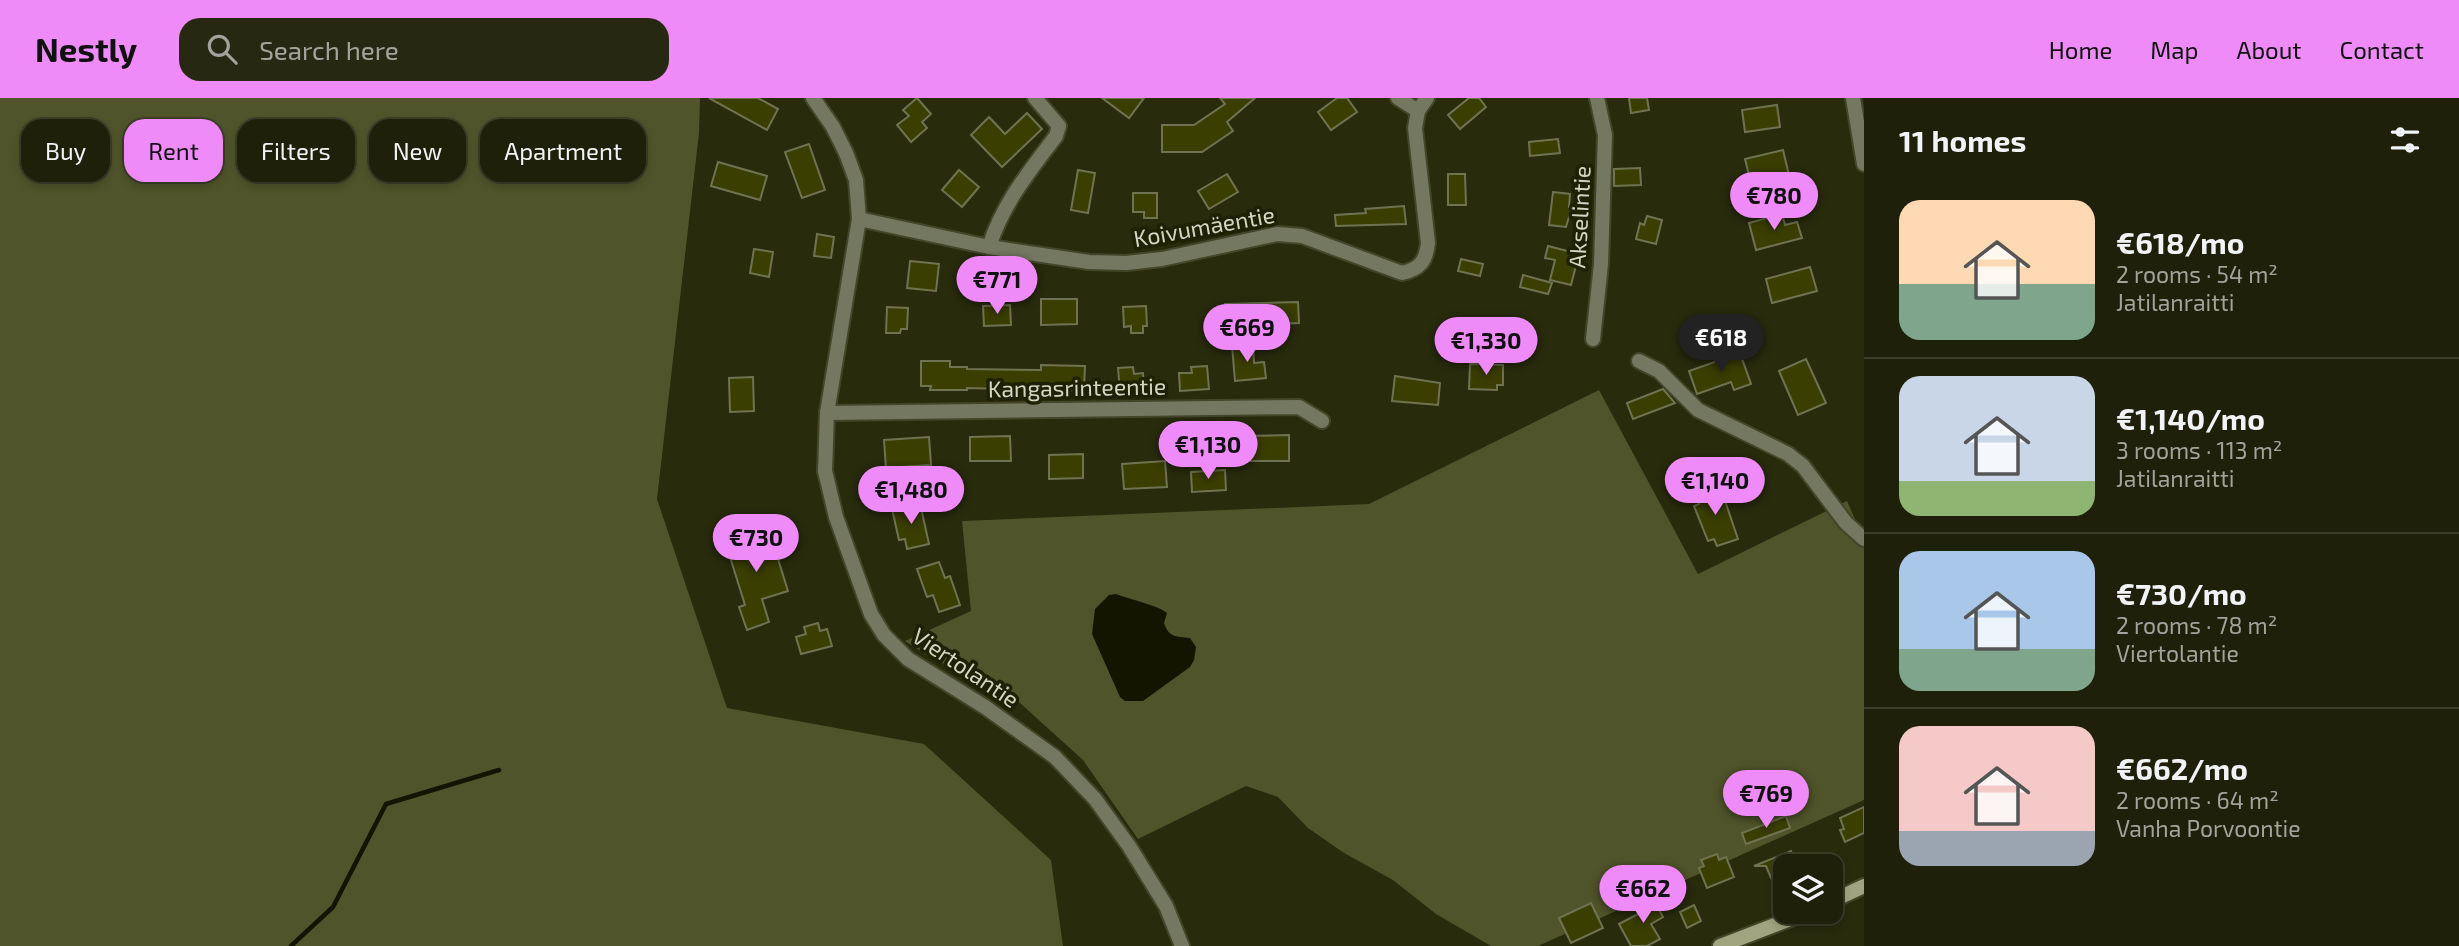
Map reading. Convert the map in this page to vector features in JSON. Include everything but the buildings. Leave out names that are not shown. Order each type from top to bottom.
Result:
[{"type":"main road","points":[[1843,896],[1864,886]]},
{"type":"main road","points":[[1720,946],[1778,924]]},
{"type":"street","name":"Viertolantie","points":[[813,98],[833,127],[856,180],[859,219],[827,412],[825,471],[836,517],[871,614],[884,635],[908,659],[985,706],[1055,757],[1095,799],[1129,846],[1166,906],[1182,946]]},
{"type":"street","points":[[989,247],[1006,203],[1056,135],[1059,125],[1035,98]]},
{"type":"street","points":[[1398,98],[1418,111],[1427,98]]},
{"type":"street","name":"Akselintie","points":[[1593,340],[1601,264],[1605,135],[1597,98]]},
{"type":"street","points":[[1853,98],[1861,129],[1864,164]]},
{"type":"street","name":"Koivumäentie","points":[[859,219],[989,247],[1080,261],[1126,262],[1162,259],[1278,234],[1302,236],[1327,243],[1402,273],[1416,270],[1426,258],[1427,243],[1415,137],[1418,111]]},
{"type":"street","points":[[1639,361],[1659,371],[1698,410],[1788,454],[1803,466],[1846,523],[1864,539]]},
{"type":"street","name":"Kangasrinteentie","points":[[827,412],[1298,407],[1322,422]]},
{"type":"green space","points":[[0,98],[700,98],[699,133],[657,499],[727,708],[924,744],[1051,860],[1063,946],[0,946]]},
{"type":"green space","points":[[1599,390],[1698,574],[1847,501],[1864,540],[1864,800],[1538,946],[1491,946],[1436,914],[1393,880],[1344,853],[1308,828],[1278,797],[1246,786],[1138,839],[1083,760],[1020,703],[969,672],[936,661],[905,641],[971,611],[962,521],[1369,504]]},
{"type":"shaded area","points":[[1116,594],[1163,610],[1167,613],[1164,623],[1168,631],[1190,638],[1196,647],[1190,667],[1143,701],[1125,701],[1120,697],[1092,634],[1095,609],[1109,595]]},
{"type":"waterway","points":[[291,946],[333,907],[386,804],[499,770]]}]
